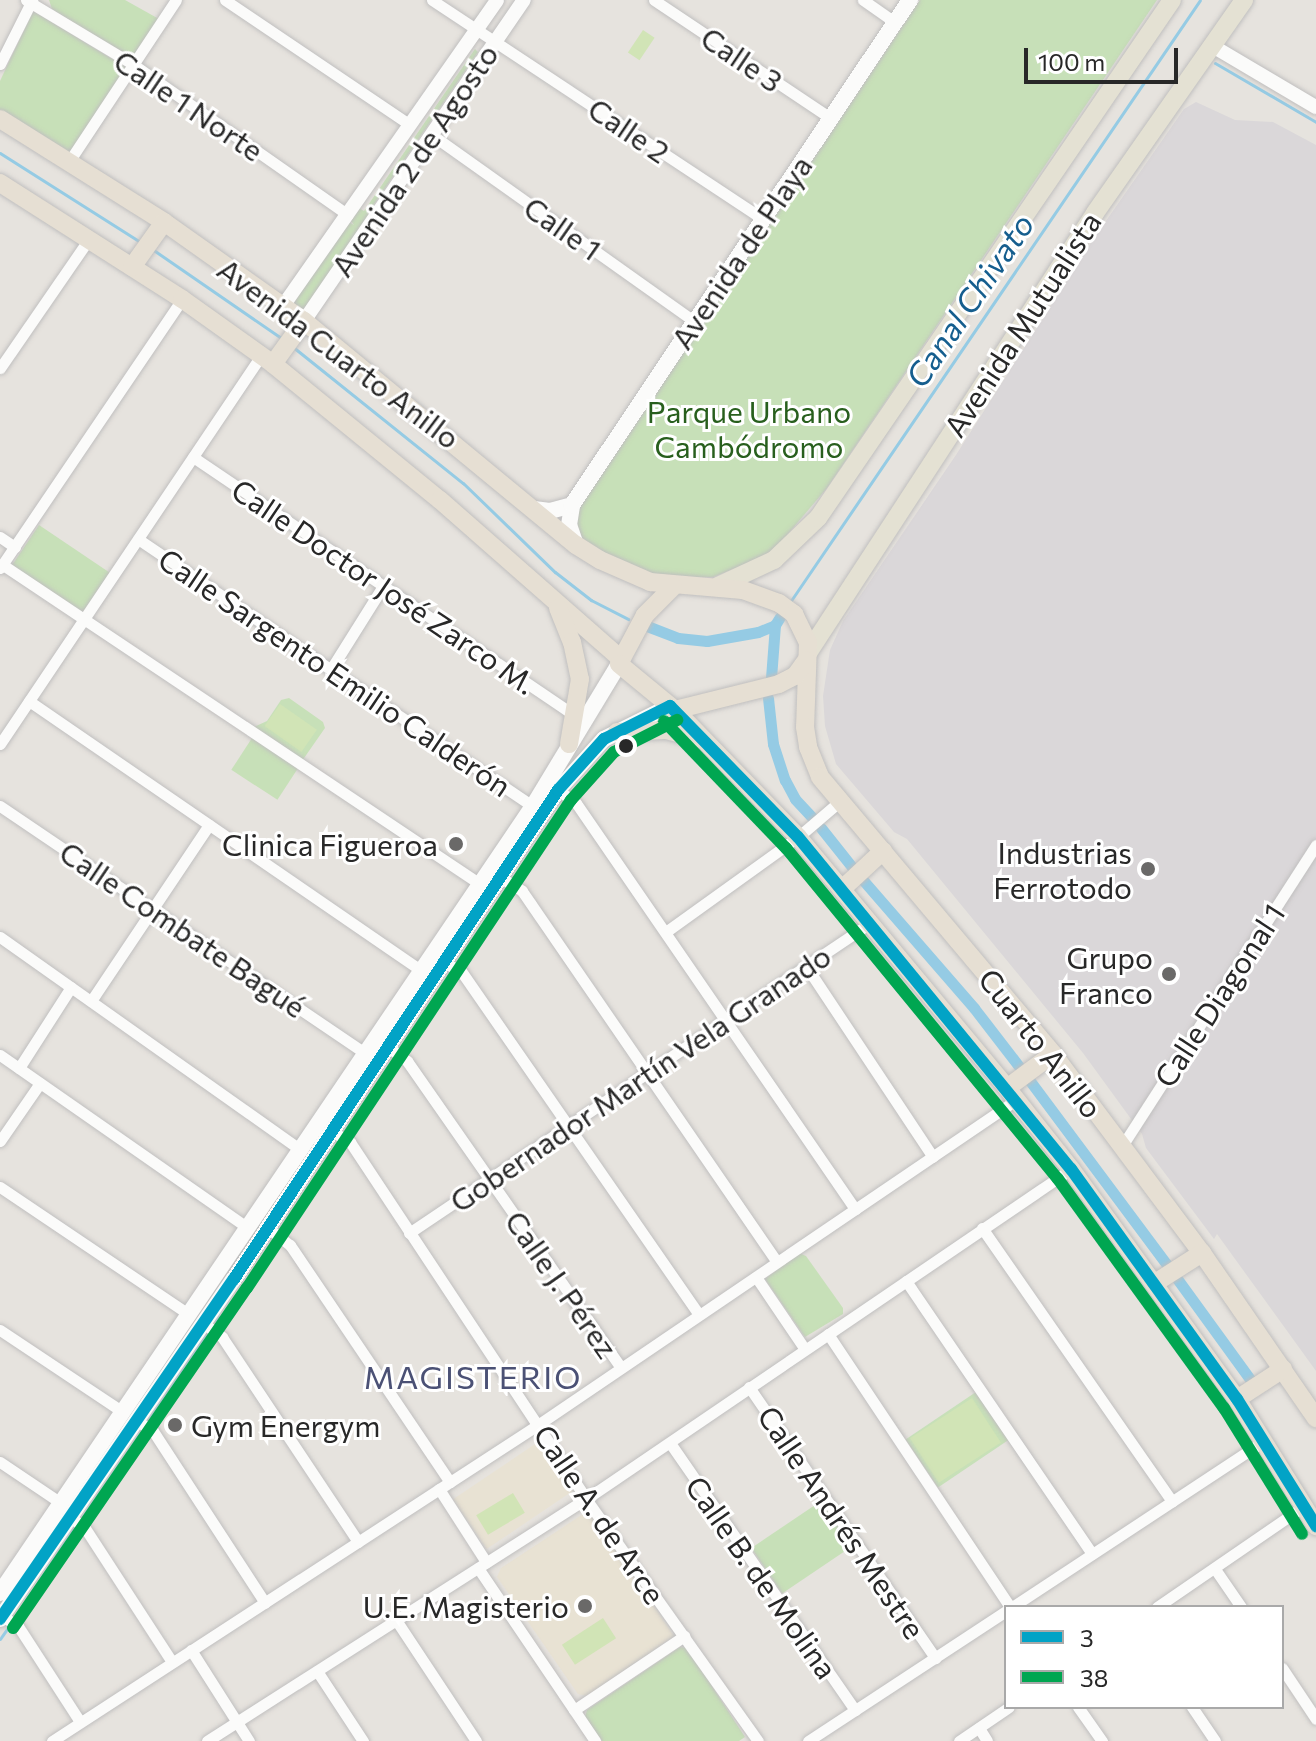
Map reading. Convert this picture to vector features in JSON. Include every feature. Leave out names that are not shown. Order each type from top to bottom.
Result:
[{"type":"highway","name":"Avenida Cuarto Anillo","points":[[0,119],[70,160],[161,226],[283,306],[301,326],[576,545],[628,574],[673,587]]},
{"type":"highway","name":"Avenida Cuarto Anillo","points":[[0,183],[135,264],[271,359],[440,500],[620,662]]},
{"type":"highway","points":[[135,264],[161,226]]},
{"type":"highway","points":[[271,359],[301,326]]},
{"type":"highway","points":[[718,586],[743,590],[786,608],[802,625],[807,657],[795,676],[779,684],[672,708],[620,662],[645,615],[673,587],[718,586]]},
{"type":"highway","points":[[555,602],[578,661],[578,719],[569,744]]},
{"type":"highway","name":"Cuarto Anillo","points":[[807,657],[808,747],[820,777],[1053,1054],[1122,1146],[1275,1374],[1316,1418]]},
{"type":"highway","name":"Cuarto Anillo","points":[[672,708],[803,833],[847,884],[870,923],[1014,1089],[1071,1169],[1161,1280],[1243,1395],[1265,1440],[1316,1526]]},
{"type":"highway","points":[[610,736],[666,730],[704,740]]},
{"type":"highway","points":[[847,884],[883,851]]},
{"type":"highway","points":[[1014,1089],[1053,1054]]},
{"type":"highway","points":[[1161,1280],[1195,1258]]},
{"type":"highway","points":[[1243,1395],[1275,1374]]},
{"type":"main road","name":"Avenida de Playa","points":[[572,505],[910,0]]},
{"type":"main road","name":"Avenida Mutualista","points":[[718,586],[774,560],[818,518],[1172,0]]},
{"type":"main road","name":"Avenida Mutualista","points":[[807,657],[1078,239],[1244,0]]},
{"type":"main road","points":[[534,509],[550,511],[572,505],[569,525],[576,545]]},
{"type":"main road","points":[[610,736],[578,719],[620,662]]},
{"type":"main road","points":[[196,1319],[234,1279],[558,790],[610,736],[672,708]]},
{"type":"main road","points":[[1,1617],[65,1510],[196,1319],[248,1228],[533,806],[569,744]]},
{"type":"main road","points":[[268,1228],[266,1210],[286,1185],[286,1173]]},
{"type":"main road","points":[[234,1279],[233,1267],[251,1238],[248,1228]]},
{"type":"main road","points":[[0,1593],[65,1510]]},
{"type":"street","points":[[70,160],[176,0]]},
{"type":"street","points":[[225,0],[410,125]]},
{"type":"street","name":"Calle 2","points":[[432,0],[763,219]]},
{"type":"street","name":"Avenida 2 de Agosto","points":[[283,306],[497,0]]},
{"type":"street","name":"Avenida 2 de Agosto","points":[[301,326],[524,0]]},
{"type":"street","name":"Calle 3","points":[[654,0],[830,118]]},
{"type":"street","points":[[863,0],[895,22]]},
{"type":"street","points":[[0,64],[30,1]]},
{"type":"street","name":"Calle 1 Norte","points":[[30,1],[134,65],[348,215]]},
{"type":"street","points":[[1211,45],[1316,107]]},
{"type":"street","name":"Calle 1","points":[[432,135],[694,321]]},
{"type":"street","points":[[0,368],[89,239]]},
{"type":"street","points":[[182,299],[1,566],[480,884]]},
{"type":"street","points":[[0,744],[193,457],[271,359]]},
{"type":"street","name":"Calle Doctor José Zarco M.","points":[[193,457],[578,719]]},
{"type":"street","points":[[0,537],[15,547]]},
{"type":"street","name":"Calle Sargento Emilio Calderón","points":[[138,539],[533,806]]},
{"type":"street","points":[[331,669],[383,586]]},
{"type":"street","points":[[29,701],[421,970]]},
{"type":"street","points":[[558,790],[576,803],[667,931],[855,1209]]},
{"type":"street","points":[[667,931],[803,833],[840,801]]},
{"type":"street","name":"Calle Combate Bagué","points":[[0,806],[365,1053]]},
{"type":"street","points":[[91,1001],[209,825]]},
{"type":"street","name":"Calle Diagonal 1","points":[[1122,1146],[1316,845]]},
{"type":"street","points":[[500,877],[522,891],[777,1262]]},
{"type":"street","name":"Gobernador Martín Vela Granado","points":[[409,1233],[870,923]]},
{"type":"street","points":[[0,937],[301,1150]]},
{"type":"street","points":[[443,962],[461,971],[699,1315]]},
{"type":"street","points":[[806,966],[933,1157]]},
{"type":"street","points":[[19,1068],[71,987]]},
{"type":"street","name":"Calle J. Pérez","points":[[388,1047],[407,1061],[621,1368]]},
{"type":"street","points":[[0,1055],[248,1228]]},
{"type":"street","points":[[0,1141],[40,1083]]},
{"type":"street","points":[[52,1741],[539,1424],[756,1277],[933,1157],[1014,1089]]},
{"type":"street","name":"Calle A. de Arce","points":[[333,1132],[350,1142],[586,1499],[758,1741]]},
{"type":"street","points":[[207,1741],[586,1499],[1071,1169]]},
{"type":"street","points":[[0,1187],[222,1337],[358,1542]]},
{"type":"street","points":[[268,1228],[290,1245],[450,1482]]},
{"type":"street","points":[[982,1228],[1172,1501]]},
{"type":"street","points":[[756,1277],[804,1348]]},
{"type":"street","points":[[906,1281],[1092,1554]]},
{"type":"street","points":[[0,1330],[153,1431],[265,1603]]},
{"type":"street","points":[[828,1334],[1007,1605]]},
{"type":"street","name":"Calle Andrés Mestre","points":[[749,1387],[935,1658]]},
{"type":"street","points":[[1014,1605],[1265,1440]]},
{"type":"street","name":"Calle B. de Molina","points":[[670,1443],[855,1710]]},
{"type":"street","points":[[0,1462],[85,1528],[172,1662]]},
{"type":"street","points":[[439,1489],[482,1565],[595,1741]]},
{"type":"street","points":[[1160,1605],[1304,1506]]},
{"type":"street","points":[[1215,1569],[1240,1605]]},
{"type":"street","points":[[1030,1595],[1038,1605]]},
{"type":"street","points":[[808,1741],[1004,1611]]},
{"type":"street","points":[[1,1617],[18,1626],[80,1722]]},
{"type":"street","points":[[396,1620],[476,1741]]},
{"type":"street","points":[[574,1710],[684,1636]]},
{"type":"street","points":[[191,1650],[249,1741]]},
{"type":"street","points":[[317,1671],[363,1741]]},
{"type":"street","points":[[1284,1671],[1316,1719]]},
{"type":"street","points":[[959,1741],[1006,1709]]},
{"type":"street","points":[[1079,1709],[1102,1741]]},
{"type":"street","points":[[1193,1709],[1215,1741]]},
{"type":"street","points":[[979,1728],[987,1741]]},
{"type":"shaded area","points":[[1196,102],[1235,120],[1273,122],[1316,145],[1316,1371],[1217,1234],[1214,1239],[1146,1148],[1142,1134],[1083,1053],[907,839],[894,832],[836,764],[825,726],[823,696],[830,650],[843,621],[956,455],[1092,241],[1184,109]]},
{"type":"shaded area","points":[[541,1440],[575,1490],[487,1549],[453,1499]]},
{"type":"shaded area","points":[[583,1514],[592,1514],[674,1636],[587,1696],[578,1694],[497,1577],[501,1568]]},
{"type":"green space","points":[[49,0],[125,0],[159,19],[134,56],[128,57],[52,9]]},
{"type":"green space","name":"Parque Urbano Cambódromo","points":[[920,0],[1157,0],[827,488],[770,555],[713,577],[678,578],[651,575],[585,544],[575,521],[579,509]]},
{"type":"green space","points":[[33,11],[127,68],[69,154],[0,111],[0,81]]},
{"type":"green space","points":[[643,30],[655,38],[640,60],[628,52]]},
{"type":"green space","points":[[475,49],[478,52],[368,213],[370,215],[362,228],[358,227],[361,230],[305,312],[292,303],[349,222],[354,225],[351,221],[359,208],[364,211]]},
{"type":"green space","points":[[39,525],[109,573],[82,614],[11,566]]},
{"type":"green space","points":[[289,698],[323,722],[325,728],[302,761],[252,728],[267,721],[281,700]]},
{"type":"green space","points":[[280,704],[317,730],[301,752],[265,726]]},
{"type":"green space","points":[[252,738],[298,768],[277,800],[231,770]]},
{"type":"green space","points":[[799,1253],[806,1256],[843,1308],[843,1314],[805,1337],[765,1279]]},
{"type":"green space","points":[[976,1392],[1008,1440],[938,1488],[906,1440]]},
{"type":"green space","points":[[972,1398],[1001,1442],[939,1483],[910,1438]]},
{"type":"green space","points":[[513,1493],[525,1513],[488,1535],[476,1515]]},
{"type":"green space","points":[[821,1501],[852,1547],[782,1594],[751,1548]]},
{"type":"green space","points":[[603,1618],[616,1638],[575,1665],[562,1645]]},
{"type":"green space","points":[[680,1647],[687,1648],[745,1737],[739,1741],[602,1741],[585,1717],[587,1710]]},
{"type":"waterway","name":"Canal Chivato","points":[[790,602],[1200,0]]},
{"type":"waterway","points":[[1215,63],[1316,122]]},
{"type":"waterway","points":[[0,153],[142,243]]},
{"type":"waterway","points":[[152,249],[284,340]]},
{"type":"waterway","points":[[293,347],[463,483],[555,572],[591,600],[628,619]]},
{"type":"waterway","name":"Canal Chivato","points":[[775,625],[781,615]]},
{"type":"waterway","points":[[647,626],[678,638],[707,641],[758,632],[775,625],[780,617]]},
{"type":"waterway","points":[[771,678],[775,625]]},
{"type":"waterway","points":[[768,698],[773,744],[785,780],[795,799],[813,818]]},
{"type":"waterway","points":[[821,828],[852,867]]},
{"type":"waterway","points":[[862,879],[974,1008],[1021,1069]]},
{"type":"waterway","points":[[1030,1081],[1168,1266]]},
{"type":"waterway","points":[[1178,1280],[1252,1382]]},
{"type":"waterway","points":[[216,1321],[219,1317]]},
{"type":"waterway","points":[[149,1419],[206,1335]]},
{"type":"waterway","points":[[83,1516],[140,1433]]},
{"type":"waterway","points":[[16,1615],[75,1527]]},
{"type":"waterway","points":[[0,1639],[7,1629]]},
{"type":"transit line","name":"3","points":[[0,1619],[234,1279],[558,790],[604,739],[670,706],[798,837],[1071,1169],[1237,1399],[1316,1526]]},
{"type":"transit line","name":"38","points":[[13,1628],[247,1288],[571,800],[614,752],[677,720]]},
{"type":"transit line","name":"38","points":[[664,721],[786,848],[1058,1179],[1224,1408],[1302,1534]]},
{"type":"place","name":"Clinica Figueroa","points":[[456,844]]},
{"type":"place","name":"Industrias Ferrotodo","points":[[1148,869]]},
{"type":"place","name":"Grupo Franco","points":[[1169,974]]},
{"type":"place","name":"Gym Energym","points":[[175,1425]]},
{"type":"place","name":"U.E. Magisterio","points":[[585,1606]]},
{"type":"district","name":"MAGISTERIO","points":[[473,1376]]}]
